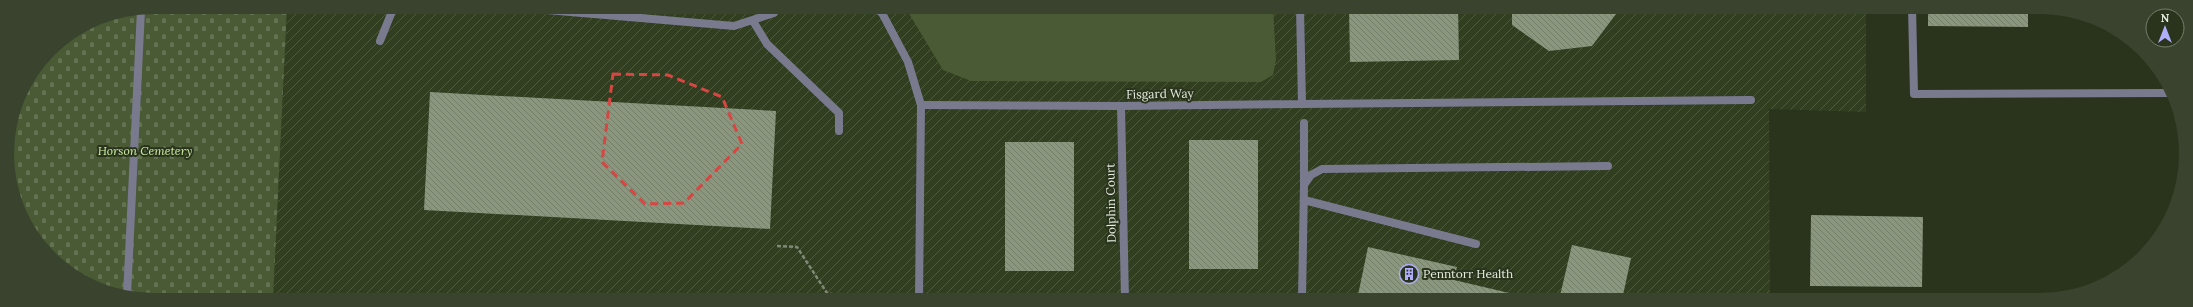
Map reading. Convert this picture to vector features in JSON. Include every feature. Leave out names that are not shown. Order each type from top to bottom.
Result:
[{"type":"lane","points":[[380,41],[391,14]]},
{"type":"lane","points":[[594,14],[734,26],[771,14]]},
{"type":"lane","points":[[883,14],[908,62],[921,105],[919,293]]},
{"type":"lane","points":[[1300,14],[1302,104]]},
{"type":"lane","points":[[1912,14],[1914,94],[2165,93]]},
{"type":"lane","points":[[127,290],[141,15]]},
{"type":"lane","points":[[753,21],[767,44],[839,113],[839,131]]},
{"type":"lane","name":"Fisgard Way","points":[[921,105],[1121,106],[1751,100]]},
{"type":"lane","name":"Dolphin Court","points":[[1121,106],[1125,293]]},
{"type":"lane","points":[[1302,293],[1304,124]]},
{"type":"lane","points":[[1304,185],[1311,175],[1322,169],[1608,166]]},
{"type":"lane","points":[[1304,200],[1476,244]]},
{"type":"path","points":[[776,246],[797,247],[827,293]]},
{"type":"highlighted area","points":[[613,74],[668,75],[722,97],[742,144],[684,203],[645,204],[602,162]]},
{"type":"shaded area","points":[[287,14],[1866,14],[1866,112],[1769,109],[1770,293],[273,293]]},
{"type":"green space","name":"Horson Cemetery","points":[[144,14],[287,14],[273,293],[144,293],[117,288],[92,279],[62,258],[49,245],[28,215],[21,198],[15,172],[14,144],[21,109],[28,92],[49,62],[62,49],[92,28],[126,17]]},
{"type":"green space","points":[[909,14],[1273,14],[1276,60],[1273,75],[1261,82],[971,81],[943,70]]},
{"type":"building","points":[[1349,14],[1458,14],[1459,60],[1350,62]]},
{"type":"building","points":[[1512,14],[1616,14],[1592,46],[1549,51],[1512,25]]},
{"type":"building","points":[[1928,14],[2028,14],[2028,27],[1928,26]]},
{"type":"building","points":[[430,92],[776,111],[770,229],[424,210]]},
{"type":"building","points":[[1189,140],[1258,140],[1258,269],[1189,269]]},
{"type":"building","points":[[1005,142],[1074,142],[1074,271],[1005,271]]},
{"type":"building","points":[[1811,215],[1923,217],[1922,287],[1810,286]]},
{"type":"building","points":[[1572,245],[1631,258],[1624,293],[1561,293]]},
{"type":"building","name":"Penntorr Health","points":[[1368,247],[1457,267],[1454,280],[1509,293],[1358,293]]},
{"type":"place","name":"Penntorr Health","points":[[1409,274]]}]
